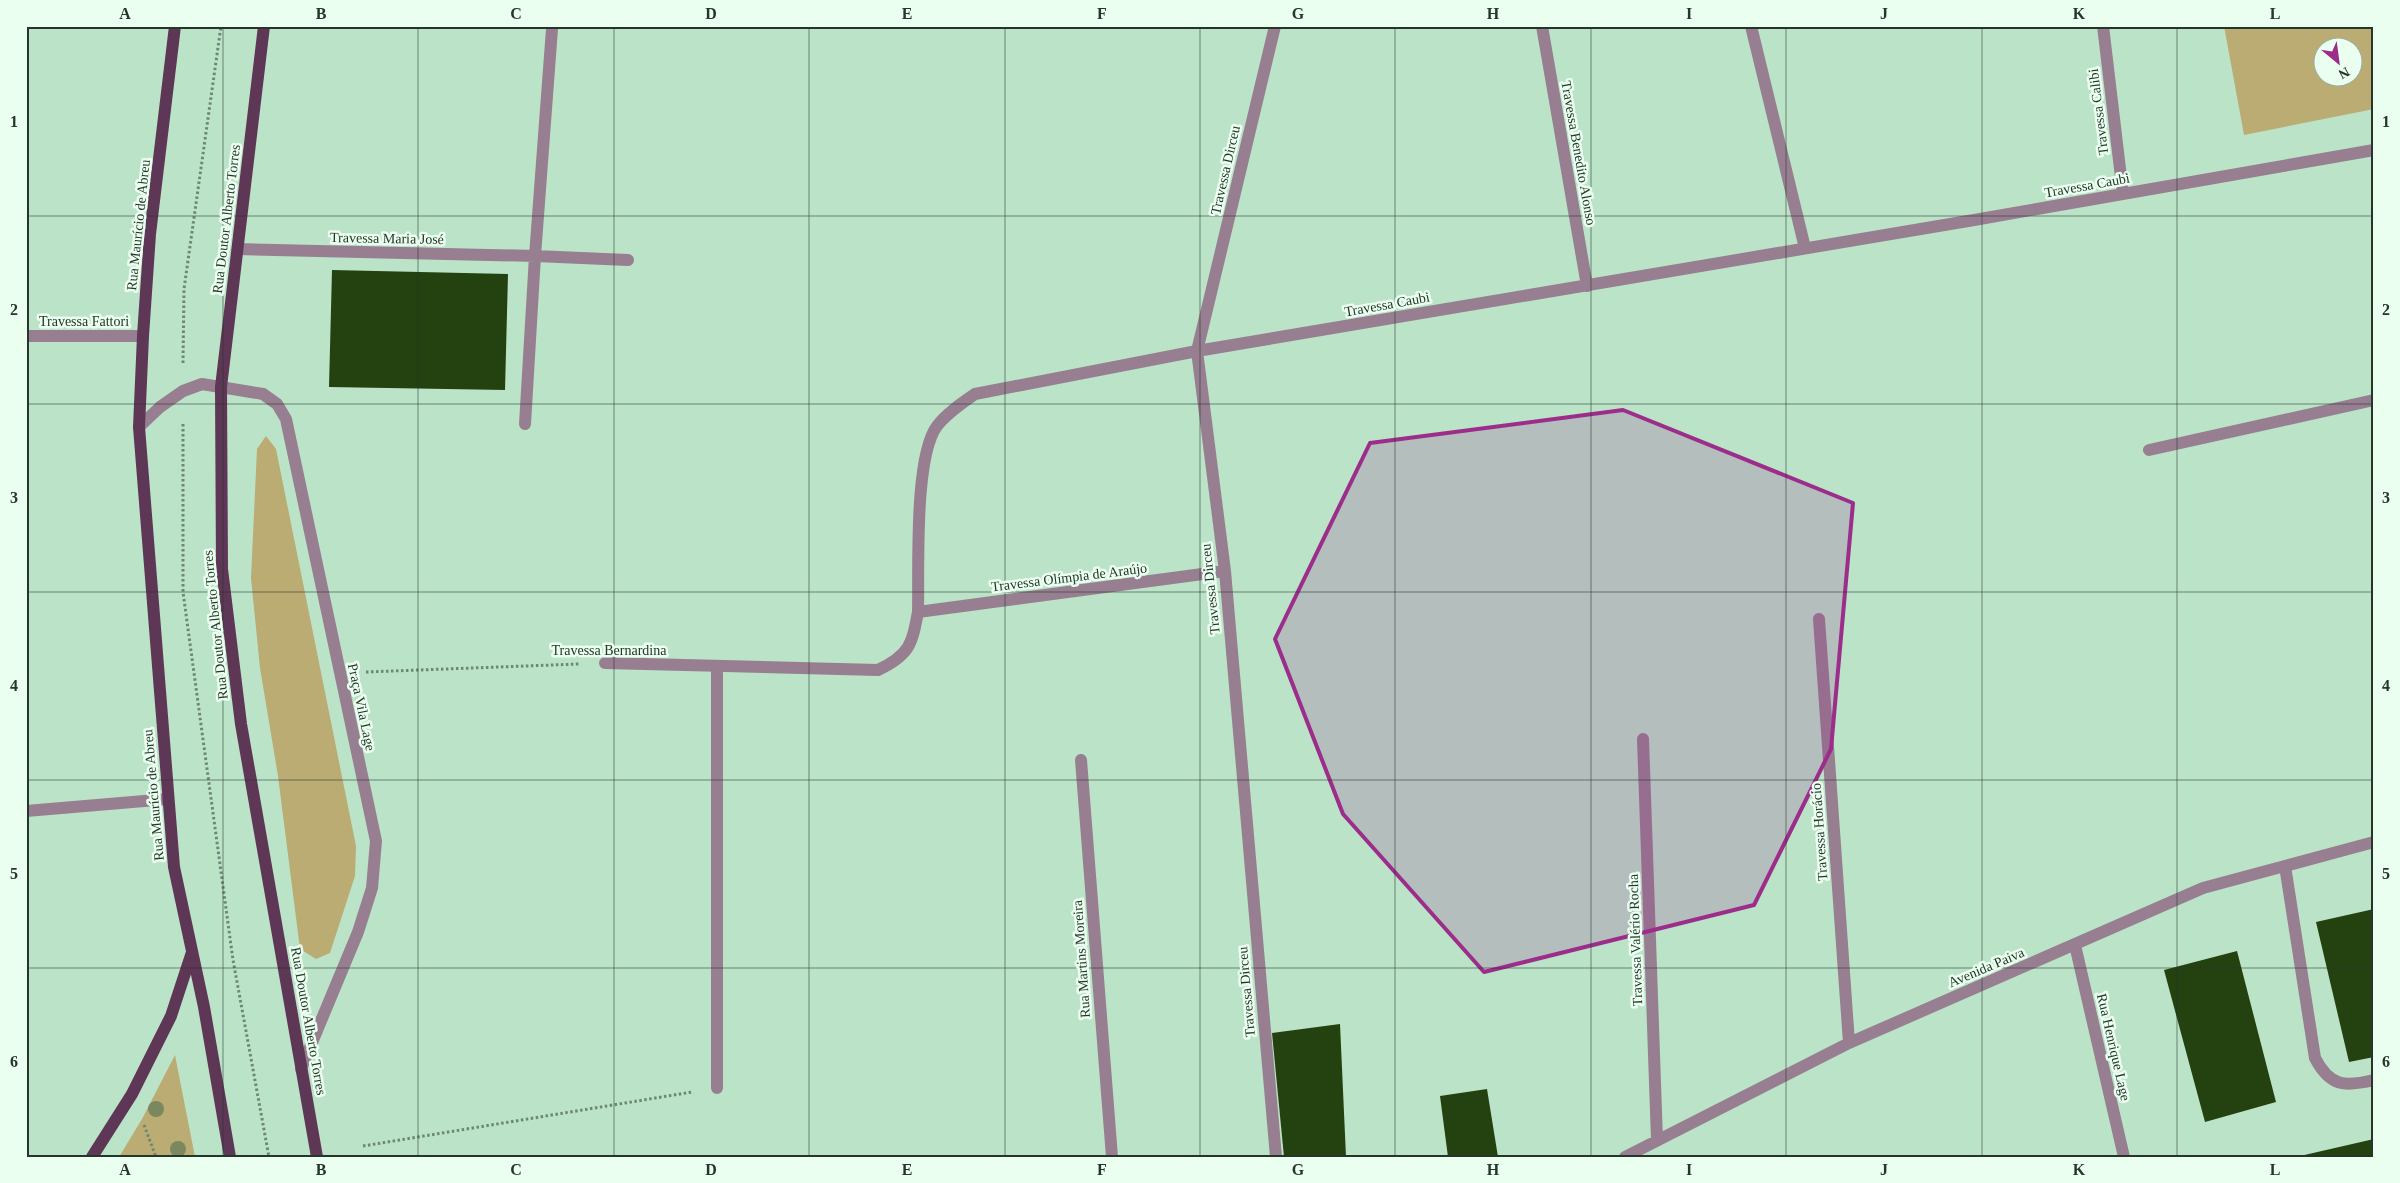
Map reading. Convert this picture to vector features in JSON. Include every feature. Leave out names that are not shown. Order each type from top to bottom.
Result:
[{"type":"main road","name":"Rua Maurício de Abreu","points":[[174,26],[150,234],[139,427],[174,867],[204,1007],[230,1157]]},
{"type":"main road","name":"Rua Doutor Alberto Torres","points":[[264,26],[221,387],[223,579],[241,724],[318,1157]]},
{"type":"main road","points":[[92,1157],[132,1094],[166,1024],[192,952]]},
{"type":"street","name":"Travessa Dirceu","points":[[1274,26],[1197,351],[1224,571],[1276,1157]]},
{"type":"street","name":"Travessa Benedito Alonso","points":[[1542,26],[1587,286]]},
{"type":"street","points":[[1751,26],[1805,248]]},
{"type":"street","name":"Travessa Calibi","points":[[2103,26],[2123,194]]},
{"type":"street","points":[[525,424],[534,256],[552,29]]},
{"type":"street","name":"Travessa Caubi","points":[[918,612],[925,454],[936,427],[954,408],[975,394],[1197,351],[1587,286],[2374,150]]},
{"type":"street","name":"Travessa Maria José","points":[[238,249],[628,260]]},
{"type":"street","name":"Travessa Fattori","points":[[26,336],[143,336]]},
{"type":"street","points":[[139,427],[160,407],[182,391],[202,384],[221,387]]},
{"type":"street","name":"Praça Vila Lage","points":[[221,387],[263,394],[278,404],[286,419],[376,841],[372,888],[358,932],[301,1069]]},
{"type":"street","points":[[2149,450],[2374,400]]},
{"type":"street","name":"Travessa Olímpia de Araújo","points":[[918,612],[1224,571]]},
{"type":"street","name":"Travessa Bernardina","points":[[605,663],[878,670],[896,662],[908,649],[914,636],[918,612]]},
{"type":"street","name":"Travessa Horácio","points":[[1819,619],[1849,1043]]},
{"type":"street","points":[[717,666],[717,1088]]},
{"type":"street","name":"Travessa Valério Rocha","points":[[1643,739],[1657,1140]]},
{"type":"street","name":"Rua Martins Moreira","points":[[1081,760],[1112,1157]]},
{"type":"street","points":[[26,810],[168,799]]},
{"type":"street","name":"Avenida Paiva","points":[[1625,1157],[1849,1043],[2203,888],[2374,842]]},
{"type":"street","points":[[2285,866],[2315,1058],[2321,1069],[2332,1079],[2349,1086],[2374,1080]]},
{"type":"street","name":"Rua Henrique Lage","points":[[2075,945],[2124,1157]]},
{"type":"path","name":"Travessa Bernardina","points":[[340,673],[605,663]]},
{"type":"path","points":[[363,1146],[717,1088]]},
{"type":"highlighted area","points":[[1623,410],[1853,503],[1831,749],[1754,905],[1484,972],[1343,814],[1275,639],[1370,443]]},
{"type":"shaded area","points":[[2224,26],[2374,26],[2374,109],[2244,135]]},
{"type":"shaded area","points":[[266,436],[276,449],[356,846],[355,876],[330,953],[316,959],[300,949],[278,776],[260,668],[251,578],[257,449]]},
{"type":"shaded area","points":[[175,1055],[195,1157],[119,1157],[142,1119]]},
{"type":"building","points":[[332,270],[508,274],[505,390],[329,387]]},
{"type":"building","points":[[2374,909],[2374,1057],[2349,1062],[2316,922]]},
{"type":"building","points":[[2237,951],[2276,1102],[2205,1122],[2164,970]]},
{"type":"building","points":[[1340,1024],[1346,1157],[1284,1157],[1272,1033]]},
{"type":"building","points":[[1487,1089],[1498,1157],[1448,1157],[1440,1096]]},
{"type":"building","points":[[2374,1139],[2374,1157],[2300,1157],[2300,1156]]}]
